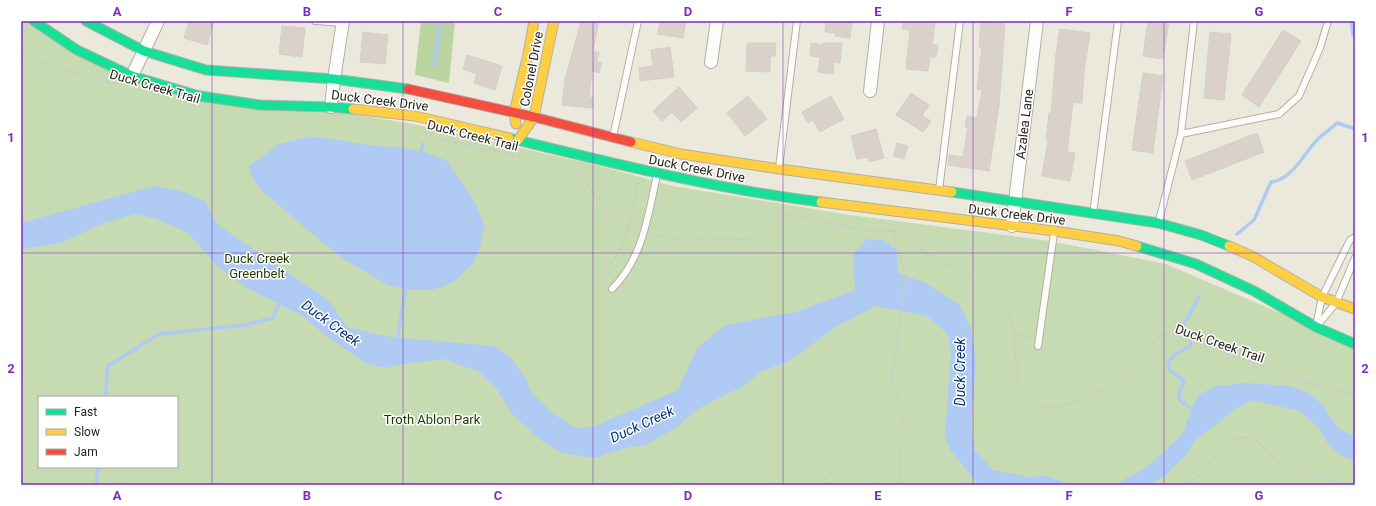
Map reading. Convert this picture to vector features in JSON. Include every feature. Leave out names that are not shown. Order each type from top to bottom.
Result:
[{"type":"main road","name":"Duck Creek Drive","points":[[34,21],[77,50],[132,76],[199,96],[258,105],[332,107],[415,116],[657,174],[787,198],[1054,231],[1119,241],[1196,264],[1254,291],[1316,327],[1355,344]]},
{"type":"main road","name":"Duck Creek Drive","points":[[86,21],[144,51],[206,70],[334,79],[407,89],[534,117],[681,154],[939,192],[1015,201],[1158,223],[1202,235],[1252,256],[1322,298],[1355,309]]},
{"type":"main road","name":"Colonel Drive","points":[[518,140],[514,113],[534,21]]},
{"type":"main road","name":"Colonel Drive","points":[[518,140],[534,117],[554,21]]},
{"type":"street","points":[[132,76],[158,21]]},
{"type":"street","points":[[711,62],[717,21]]},
{"type":"street","points":[[870,91],[878,21]]},
{"type":"street","name":"Azalea Lane","points":[[1012,226],[1037,21]]},
{"type":"street","points":[[332,107],[334,79],[343,22]]},
{"type":"lane","points":[[315,21],[343,22]]},
{"type":"lane","points":[[613,138],[638,21]]},
{"type":"lane","points":[[779,169],[797,21]]},
{"type":"lane","points":[[939,192],[960,21]]},
{"type":"lane","points":[[1093,214],[1118,21]]},
{"type":"lane","points":[[1158,223],[1182,134],[1194,21]]},
{"type":"lane","points":[[1182,134],[1279,114],[1299,96],[1320,48],[1328,21]]},
{"type":"lane","points":[[612,290],[622,280],[632,264],[645,232],[657,174]]},
{"type":"lane","points":[[1038,346],[1054,231]]},
{"type":"lane","points":[[1316,327],[1322,298],[1350,240],[1355,237]]},
{"type":"lane","points":[[1316,327],[1336,303],[1355,258]]},
{"type":"path","name":"Duck Creek Trail","points":[[21,54],[52,67],[118,85]]},
{"type":"path","name":"Duck Creek Trail","points":[[425,134],[439,139],[525,157]]},
{"type":"path","name":"Duck Creek Trail","points":[[565,166],[574,171],[585,182],[604,208],[621,224],[628,228],[681,240],[747,239],[754,236],[776,220],[786,215],[793,214],[862,230],[908,232],[918,245],[927,253],[978,282],[1005,307],[1010,317],[1014,334],[1018,386],[1022,395],[1030,402],[1041,407],[1055,408],[1077,401],[1117,384],[1127,377],[1157,339],[1164,334],[1174,334],[1303,380],[1355,396]]},
{"type":"path","points":[[574,171],[579,170]]},
{"type":"path","points":[[601,275],[622,248],[639,181]]},
{"type":"path","points":[[893,231],[897,250],[906,275],[892,381],[894,392],[899,402],[902,414],[900,485]]},
{"type":"path","points":[[1014,334],[1039,338]]},
{"type":"path","points":[[1179,485],[1197,478],[1225,444],[1239,438],[1247,438],[1254,439],[1272,457],[1280,462],[1345,485]]},
{"type":"path","points":[[824,485],[826,475]]},
{"type":"green space","name":"Duck Creek Greenbelt","points":[[21,21],[27,21],[132,79],[413,124],[596,165],[673,186],[850,215],[1050,241],[1166,264],[1355,345],[1355,485],[21,485]]},
{"type":"green space","points":[[421,21],[455,21],[449,83],[415,75]]},
{"type":"water","points":[[311,136],[375,146],[397,147],[428,153],[449,162],[452,170],[466,188],[476,205],[484,227],[480,247],[474,263],[455,281],[442,287],[430,290],[411,290],[389,286],[342,258],[261,190],[251,175],[249,166],[279,144]]},
{"type":"water","name":"Duck Creek","points":[[154,186],[181,191],[204,200],[218,225],[328,300],[347,327],[391,337],[494,346],[509,356],[524,375],[532,393],[552,413],[576,428],[595,426],[678,390],[697,348],[725,325],[796,312],[855,290],[853,254],[867,239],[883,240],[896,249],[899,274],[924,282],[960,305],[971,329],[976,361],[971,426],[974,449],[993,470],[1029,477],[1047,476],[1070,485],[979,485],[950,450],[945,434],[951,351],[947,333],[927,316],[876,306],[836,327],[789,361],[760,372],[741,388],[724,395],[693,412],[679,426],[646,445],[629,447],[596,458],[562,453],[542,441],[514,416],[496,388],[479,372],[444,359],[386,368],[365,363],[328,337],[301,315],[247,288],[217,266],[188,233],[157,219],[135,214],[104,223],[61,243],[21,249],[21,223]]},
{"type":"water","points":[[1246,383],[1289,386],[1309,393],[1322,404],[1338,428],[1355,436],[1355,461],[1344,457],[1330,447],[1318,427],[1299,411],[1252,400],[1237,408],[1195,441],[1186,455],[1165,476],[1151,485],[1115,485],[1147,467],[1182,435],[1198,395],[1216,386]]},
{"type":"building","points":[[189,21],[214,21],[207,45],[184,38]]},
{"type":"building","points":[[581,21],[599,21],[593,51],[599,53],[597,61],[602,63],[599,73],[592,71],[589,97],[593,98],[592,108],[562,105],[565,80]]},
{"type":"building","points":[[660,21],[686,21],[683,38],[658,34]]},
{"type":"building","points":[[826,21],[852,21],[850,38],[835,36],[835,33],[825,32]]},
{"type":"building","points":[[903,21],[935,21],[932,45],[938,45],[936,57],[930,57],[928,71],[906,69],[910,30],[902,29]]},
{"type":"building","points":[[1148,21],[1169,21],[1163,59],[1143,56]]},
{"type":"building","points":[[981,22],[1005,24],[999,106],[989,171],[948,165],[949,155],[963,157],[968,127],[965,127],[967,116],[977,118],[982,90],[977,89],[982,47],[979,47]]},
{"type":"building","points":[[282,26],[305,28],[302,57],[279,54]]},
{"type":"building","points":[[1060,29],[1090,33],[1084,72],[1082,103],[1073,102],[1067,152],[1075,153],[1070,181],[1042,176],[1048,140],[1046,140],[1049,113],[1051,113],[1056,54]]},
{"type":"building","points":[[1283,30],[1301,41],[1259,107],[1242,95]]},
{"type":"building","points":[[363,32],[388,35],[385,64],[360,62]]},
{"type":"building","points":[[1210,32],[1231,34],[1224,100],[1204,98]]},
{"type":"building","points":[[747,43],[776,43],[775,56],[770,56],[770,72],[746,71]]},
{"type":"building","points":[[811,43],[823,45],[823,43],[842,43],[840,63],[834,62],[833,74],[818,72],[820,57],[810,56]]},
{"type":"building","points":[[670,47],[674,77],[640,81],[639,68],[653,66],[651,50]]},
{"type":"building","points":[[467,55],[502,66],[495,90],[474,83],[477,74],[463,69]]},
{"type":"building","points":[[1143,73],[1163,76],[1153,153],[1132,150]]},
{"type":"building","points":[[679,87],[697,108],[681,122],[672,112],[662,121],[653,111]]},
{"type":"building","points":[[911,93],[929,105],[922,116],[931,121],[923,132],[896,115]]},
{"type":"building","points":[[748,96],[767,119],[745,136],[727,113]]},
{"type":"building","points":[[831,96],[844,119],[820,132],[813,120],[808,123],[802,112]]},
{"type":"building","points":[[876,129],[884,158],[869,162],[868,157],[857,159],[851,136]]},
{"type":"building","points":[[1257,133],[1264,152],[1192,180],[1185,161]]},
{"type":"building","points":[[897,143],[908,146],[904,159],[893,156]]},
{"type":"waterway","points":[[434,65],[441,21]]},
{"type":"waterway","points":[[1351,21],[1353,35],[1355,35]]},
{"type":"waterway","points":[[1237,234],[1254,220],[1271,182],[1278,180],[1291,171],[1320,137],[1337,123],[1355,129]]},
{"type":"waterway","points":[[420,157],[423,144]]},
{"type":"waterway","points":[[397,341],[406,286]]},
{"type":"waterway","points":[[1196,411],[1180,401],[1179,394],[1184,381],[1170,370],[1168,363],[1174,355],[1190,346],[1191,337],[1182,328],[1199,297]]},
{"type":"waterway","points":[[105,396],[108,366],[159,334],[246,325],[273,318],[281,299]]},
{"type":"waterway","points":[[96,485],[98,468]]},
{"type":"traffic: fast","points":[[34,21],[77,50],[132,76],[199,96],[259,105],[353,109]]},
{"type":"traffic: fast","points":[[86,21],[144,51],[206,70],[334,79],[408,89]]},
{"type":"traffic: fast","points":[[509,138],[703,183],[782,197],[821,202]]},
{"type":"traffic: fast","points":[[952,192],[1158,223],[1201,235],[1229,246]]},
{"type":"traffic: fast","points":[[1137,246],[1196,264],[1254,291],[1316,327],[1355,344]]},
{"type":"traffic: slow","points":[[516,124],[514,113],[534,21]]},
{"type":"traffic: slow","points":[[518,140],[534,117],[554,21]]},
{"type":"traffic: slow","points":[[353,109],[415,116],[509,138]]},
{"type":"traffic: slow","points":[[631,142],[681,154],[779,169],[952,192]]},
{"type":"traffic: slow","points":[[821,202],[1054,231],[1119,241],[1137,246]]},
{"type":"traffic: slow","points":[[1229,246],[1252,256],[1322,297],[1355,309]]},
{"type":"traffic: jam","points":[[408,89],[534,117],[631,142]]},
{"type":"park label","name":"Troth Ablon Park","points":[[432,419]]}]
